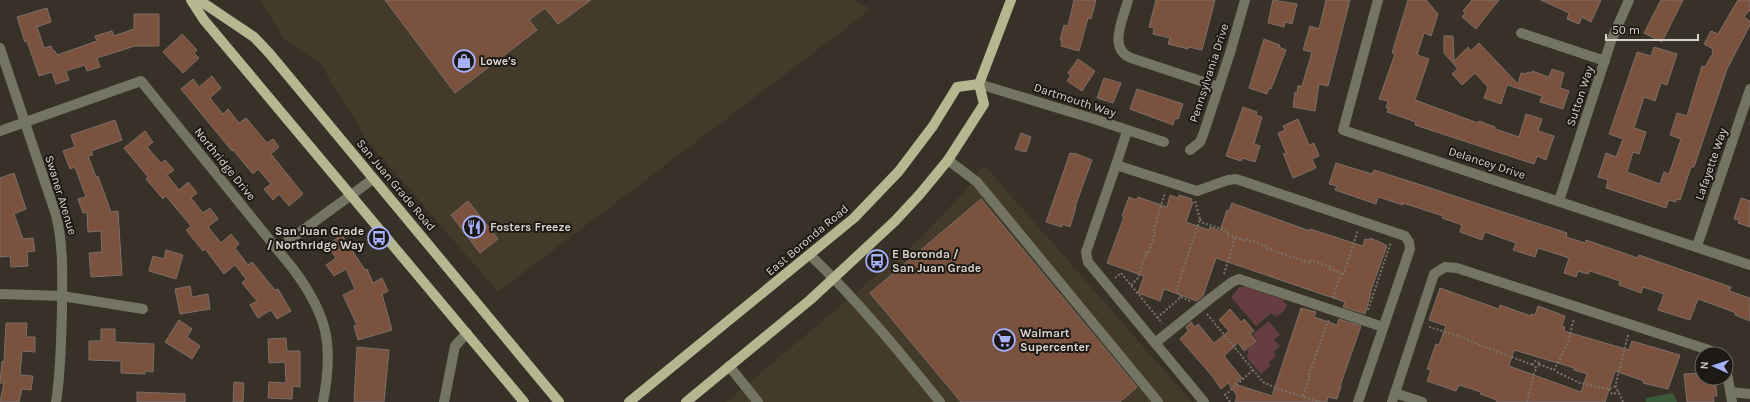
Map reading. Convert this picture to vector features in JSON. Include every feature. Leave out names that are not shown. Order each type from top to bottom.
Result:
[{"type":"main road","points":[[191,0],[204,20],[524,402]]},
{"type":"main road","name":"San Juan Grade Road","points":[[199,0],[254,37],[559,402]]},
{"type":"main road","points":[[686,402],[835,278],[895,221],[948,160],[984,104],[979,84],[1010,0]]},
{"type":"main road","name":"East Boronda Road","points":[[629,402],[854,218],[884,189],[929,132],[957,88],[979,84]]},
{"type":"street","points":[[1128,0],[1118,36],[1118,43],[1124,54],[1219,87]]},
{"type":"street","name":"Pennsylvania Drive","points":[[1190,150],[1200,142],[1203,135],[1234,41],[1244,0]]},
{"type":"street","name":"Delancey Drive","points":[[1378,0],[1343,130],[1750,264]]},
{"type":"street","name":"Sutton Way","points":[[1559,201],[1618,22],[1629,0]]},
{"type":"street","points":[[1520,33],[1605,61]]},
{"type":"street","name":"Swaner Avenue","points":[[0,48],[56,214],[60,232],[63,264],[61,369],[56,402]]},
{"type":"street","name":"Northridge Drive","points":[[0,131],[141,81],[277,249],[314,300],[324,325],[328,356],[323,402]]},
{"type":"street","name":"Dartmouth Way","points":[[979,84],[1164,142]]},
{"type":"street","name":"Lafayette Way","points":[[1697,246],[1749,93]]},
{"type":"street","points":[[1127,131],[1086,254],[1088,262],[1204,402]]},
{"type":"street","points":[[948,160],[977,182],[1158,402]]},
{"type":"street","points":[[1116,165],[1194,190],[1202,190],[1228,180],[1236,180],[1394,232],[1407,238],[1410,249],[1358,402]]},
{"type":"street","points":[[277,249],[373,179]]},
{"type":"street","points":[[810,255],[835,278],[940,402]]},
{"type":"street","points":[[1422,402],[1394,398],[1434,274],[1445,267],[1457,268],[1697,346]]},
{"type":"street","points":[[1155,343],[1232,282],[1240,279],[1383,327]]},
{"type":"street","points":[[0,294],[62,296],[143,309]]},
{"type":"street","points":[[444,402],[455,346],[467,333]]},
{"type":"street","points":[[729,366],[758,402]]},
{"type":"street","points":[[1730,386],[1732,397],[1750,394]]},
{"type":"path","points":[[1131,285],[1138,278],[1146,253],[1148,254],[1155,233],[1152,232],[1168,182]]},
{"type":"path","points":[[1194,190],[1194,198],[1200,219],[1203,223],[1228,231],[1226,235],[1246,241],[1247,239],[1266,246],[1266,248],[1310,263],[1310,260],[1317,262],[1330,267],[1329,269],[1344,274],[1361,221]]},
{"type":"path","points":[[1158,318],[1181,297],[1176,291],[1200,219]]},
{"type":"path","points":[[1365,321],[1394,232]]},
{"type":"path","points":[[1232,282],[1224,274],[1235,238]]},
{"type":"path","points":[[1107,285],[1121,273],[1170,331]]},
{"type":"path","points":[[1303,396],[1341,273]]},
{"type":"path","points":[[1201,306],[1263,382],[1276,388],[1320,402]]},
{"type":"path","points":[[1533,365],[1536,361],[1539,364],[1554,370],[1568,343],[1577,307]]},
{"type":"path","points":[[1418,324],[1462,337],[1537,367]]},
{"type":"path","points":[[1623,402],[1616,385],[1626,342],[1632,325]]},
{"type":"path","points":[[1527,402],[1534,373],[1539,364]]},
{"type":"path","points":[[1230,402],[1225,395],[1253,370]]},
{"type":"path","points":[[1557,372],[1580,383],[1609,389],[1610,392],[1614,394],[1618,391]]},
{"type":"path","points":[[1609,389],[1616,385]]},
{"type":"shaded area","points":[[852,0],[871,9],[498,292],[367,140],[320,63],[285,40],[260,1]]},
{"type":"shaded area","points":[[984,165],[1192,402],[726,402],[920,239],[965,191]]},
{"type":"shaded area","points":[[1240,287],[1247,287],[1284,300],[1283,302],[1287,304],[1285,310],[1276,317],[1271,313],[1256,326],[1231,297]]},
{"type":"shaded area","points":[[1269,321],[1280,335],[1274,340],[1280,346],[1273,352],[1276,356],[1269,362],[1271,365],[1261,374],[1247,358],[1247,350],[1257,340],[1253,334]]},
{"type":"shaded area","points":[[1673,393],[1677,402],[1646,402],[1646,398]]},
{"type":"building","name":"Lowe's","points":[[385,0],[591,0],[558,24],[545,8],[529,20],[537,30],[455,93]]},
{"type":"building","points":[[1074,0],[1096,0],[1091,19],[1088,18],[1079,51],[1061,46],[1062,40],[1060,40],[1064,25],[1068,26]]},
{"type":"building","points":[[1156,0],[1215,0],[1202,50],[1189,47],[1188,49],[1168,44],[1170,38],[1153,34],[1154,28],[1149,27]]},
{"type":"building","points":[[1273,0],[1297,4],[1292,24],[1285,22],[1284,27],[1268,23]]},
{"type":"building","points":[[1326,0],[1350,0],[1328,86],[1319,84],[1315,111],[1293,107],[1295,92],[1297,93],[1298,86],[1302,86],[1312,52],[1303,50],[1310,26],[1319,29]]},
{"type":"building","points":[[1408,0],[1426,0],[1438,14],[1431,36],[1424,33],[1417,55],[1429,59],[1415,100],[1478,123],[1479,121],[1495,127],[1495,129],[1519,137],[1526,114],[1542,119],[1538,131],[1554,136],[1546,160],[1537,156],[1534,164],[1415,125],[1416,122],[1387,112],[1389,108],[1386,108],[1388,101],[1379,99],[1395,54],[1392,53]]},
{"type":"building","points":[[1472,0],[1499,0],[1476,29],[1462,17],[1465,13],[1463,11]]},
{"type":"building","points":[[1541,0],[1601,0],[1591,22],[1582,17],[1579,24],[1567,19],[1569,13]]},
{"type":"building","points":[[1661,0],[1683,0],[1662,42],[1644,33]]},
{"type":"building","points":[[1738,0],[1750,0],[1750,10],[1744,17],[1750,21],[1750,25],[1727,69],[1694,167],[1691,167],[1680,200],[1676,199],[1676,202],[1669,200],[1666,208],[1606,188],[1608,180],[1598,177],[1606,153],[1616,157],[1623,139],[1609,134],[1637,52],[1651,56],[1654,47],[1677,54],[1667,85],[1661,83],[1655,101],[1644,97],[1634,128],[1646,132],[1639,154],[1633,152],[1627,172],[1660,184],[1664,172],[1669,174],[1681,139],[1670,135],[1677,113],[1687,116],[1702,66],[1705,67],[1713,53],[1713,49],[1704,44],[1711,31],[1718,34]]},
{"type":"building","points":[[47,8],[51,22],[37,27],[44,48],[51,46],[57,55],[97,41],[95,36],[112,31],[114,36],[134,29],[134,14],[159,14],[159,46],[135,46],[97,58],[100,67],[87,71],[85,65],[66,71],[69,80],[56,84],[52,72],[39,76],[27,41],[25,42],[17,17]]},
{"type":"building","points":[[182,34],[197,50],[194,53],[199,58],[183,73],[163,52]]},
{"type":"building","points":[[1444,36],[1453,36],[1454,61],[1468,47],[1471,51],[1479,43],[1518,84],[1521,73],[1532,73],[1532,71],[1549,77],[1552,69],[1564,73],[1560,88],[1569,91],[1563,109],[1540,102],[1542,96],[1507,85],[1501,104],[1484,98],[1488,87],[1475,73],[1462,85],[1452,74],[1458,69],[1444,53]]},
{"type":"building","points":[[1264,39],[1280,45],[1279,47],[1286,50],[1271,89],[1269,88],[1267,94],[1249,88]]},
{"type":"building","points":[[1078,59],[1095,71],[1082,91],[1067,81],[1071,75],[1068,73]]},
{"type":"building","points":[[212,76],[221,88],[210,98],[223,114],[228,109],[239,123],[246,118],[267,143],[273,139],[279,147],[271,154],[303,194],[289,206],[279,194],[273,200],[264,189],[271,184],[258,169],[253,174],[181,89],[193,79],[199,87]]},
{"type":"building","points":[[1104,78],[1121,83],[1113,103],[1097,98]]},
{"type":"building","points":[[1137,89],[1183,104],[1178,119],[1175,118],[1173,125],[1130,109]]},
{"type":"building","points":[[1243,107],[1257,112],[1256,115],[1262,117],[1254,144],[1260,146],[1255,162],[1242,158],[1241,161],[1226,156]]},
{"type":"building","points":[[1298,119],[1309,145],[1314,143],[1319,156],[1312,159],[1316,168],[1293,178],[1283,153],[1287,155],[1278,133],[1285,130],[1283,126]]},
{"type":"building","points":[[115,120],[122,140],[91,151],[93,155],[88,156],[96,177],[98,176],[111,212],[118,211],[122,275],[91,277],[89,253],[102,252],[101,231],[88,232],[87,212],[83,213],[78,199],[86,197],[75,167],[70,169],[63,151],[75,147],[71,135]]},
{"type":"building","points":[[145,131],[153,142],[147,147],[161,163],[165,160],[174,170],[167,175],[179,190],[188,182],[197,193],[191,198],[203,213],[210,208],[218,219],[208,227],[221,243],[231,234],[239,244],[235,248],[248,265],[252,262],[275,290],[278,289],[291,311],[277,319],[271,310],[258,318],[250,305],[257,301],[242,283],[246,279],[235,265],[224,274],[205,249],[203,251],[186,230],[191,226],[166,196],[163,199],[146,179],[148,177],[124,148]]},
{"type":"building","points":[[1021,133],[1031,137],[1026,152],[1015,149]]},
{"type":"building","points":[[1070,153],[1074,153],[1092,160],[1075,207],[1070,227],[1062,224],[1062,227],[1046,222]]},
{"type":"building","points":[[1336,163],[1372,174],[1374,170],[1567,233],[1566,237],[1585,243],[1586,240],[1638,258],[1639,255],[1731,287],[1729,291],[1750,298],[1750,321],[1735,315],[1736,313],[1698,299],[1690,320],[1658,310],[1664,294],[1643,287],[1641,293],[1619,285],[1620,281],[1590,271],[1588,274],[1578,271],[1576,277],[1564,273],[1569,258],[1538,248],[1535,257],[1513,250],[1516,243],[1485,232],[1482,240],[1460,232],[1462,225],[1442,218],[1443,216],[1403,203],[1403,205],[1378,197],[1376,204],[1335,190],[1337,186],[1329,184]]},
{"type":"building","points":[[14,173],[26,209],[14,214],[23,239],[33,238],[35,251],[27,252],[28,266],[11,267],[10,256],[0,257],[0,178]]},
{"type":"building","points":[[1170,195],[1178,198],[1179,195],[1192,199],[1191,202],[1193,202],[1186,222],[1209,230],[1210,227],[1220,231],[1227,210],[1229,211],[1232,203],[1310,231],[1310,229],[1363,246],[1365,239],[1369,240],[1370,238],[1387,246],[1370,293],[1365,314],[1343,307],[1345,302],[1216,258],[1203,296],[1197,301],[1164,289],[1160,301],[1138,293],[1144,276],[1107,263],[1124,217],[1122,216],[1129,197],[1136,200],[1138,197],[1167,207]]},
{"type":"building","points":[[1741,198],[1750,201],[1750,227],[1738,223],[1739,220],[1734,219]]},
{"type":"building","name":"Walmart Supercenter","points":[[981,199],[1137,387],[1120,402],[961,402],[870,293]]},
{"type":"building","name":"Fosters Freeze","points":[[468,201],[498,239],[480,253],[451,215]]},
{"type":"building","points":[[342,235],[365,270],[367,269],[373,283],[382,278],[388,291],[382,294],[392,330],[358,340],[354,326],[357,325],[343,295],[355,289],[346,269],[334,276],[326,265],[336,258],[327,245]]},
{"type":"building","points":[[166,250],[183,255],[176,279],[149,271],[153,256],[164,259]]},
{"type":"building","points":[[190,286],[192,297],[208,294],[210,309],[180,314],[175,289]]},
{"type":"building","points":[[1440,288],[1499,309],[1500,305],[1531,316],[1531,314],[1535,315],[1538,306],[1565,316],[1562,326],[1565,327],[1564,331],[1629,350],[1632,341],[1680,355],[1668,389],[1643,383],[1644,381],[1615,371],[1605,402],[1496,402],[1497,400],[1480,394],[1481,392],[1459,385],[1456,391],[1427,381],[1431,370],[1427,369],[1436,344],[1439,345],[1446,326],[1429,320]],"holes":[[[1514,350],[1574,368],[1574,370],[1587,374],[1581,392],[1509,366]]]},
{"type":"building","points":[[1301,308],[1316,312],[1314,317],[1337,325],[1339,319],[1361,326],[1340,386],[1337,399],[1328,397],[1327,402],[1235,402],[1237,396],[1228,383],[1221,389],[1213,377],[1180,339],[1188,331],[1186,327],[1191,322],[1195,327],[1198,324],[1214,343],[1229,331],[1219,320],[1230,309],[1241,322],[1244,319],[1254,331],[1250,333],[1256,341],[1244,351],[1238,343],[1224,356],[1242,378],[1235,384],[1272,396]]},
{"type":"building","points":[[179,320],[192,329],[187,337],[200,346],[192,359],[165,342]]},
{"type":"building","points":[[6,323],[27,323],[26,337],[35,337],[35,352],[22,351],[20,375],[33,376],[31,390],[22,389],[19,402],[0,402],[4,383],[0,383],[2,361],[4,362]]},
{"type":"building","points":[[101,329],[115,329],[115,342],[154,344],[153,372],[145,371],[145,374],[121,373],[121,361],[89,360],[89,341],[101,341]]},
{"type":"building","points":[[286,338],[287,351],[300,351],[300,387],[293,386],[292,399],[268,398],[269,382],[286,383],[285,362],[269,363],[268,339]]},
{"type":"building","points":[[357,347],[389,350],[384,402],[354,402]]},
{"type":"building","points":[[1694,373],[1694,386],[1716,386],[1717,396],[1713,396],[1714,402],[1687,402],[1684,374]]},
{"type":"building","points":[[234,382],[244,383],[243,402],[233,402]]},
{"type":"building","points":[[137,392],[185,394],[185,402],[137,402]]},
{"type":"place","name":"Lowe's","points":[[464,61]]},
{"type":"place","name":"Fosters Freeze","points":[[474,227]]},
{"type":"place","name":"San Juan Grade / Northridge Way","points":[[379,238]]},
{"type":"place","name":"E Boronda / San Juan Grade","points":[[877,261]]},
{"type":"place","name":"Walmart Supercenter","points":[[1004,340]]}]
